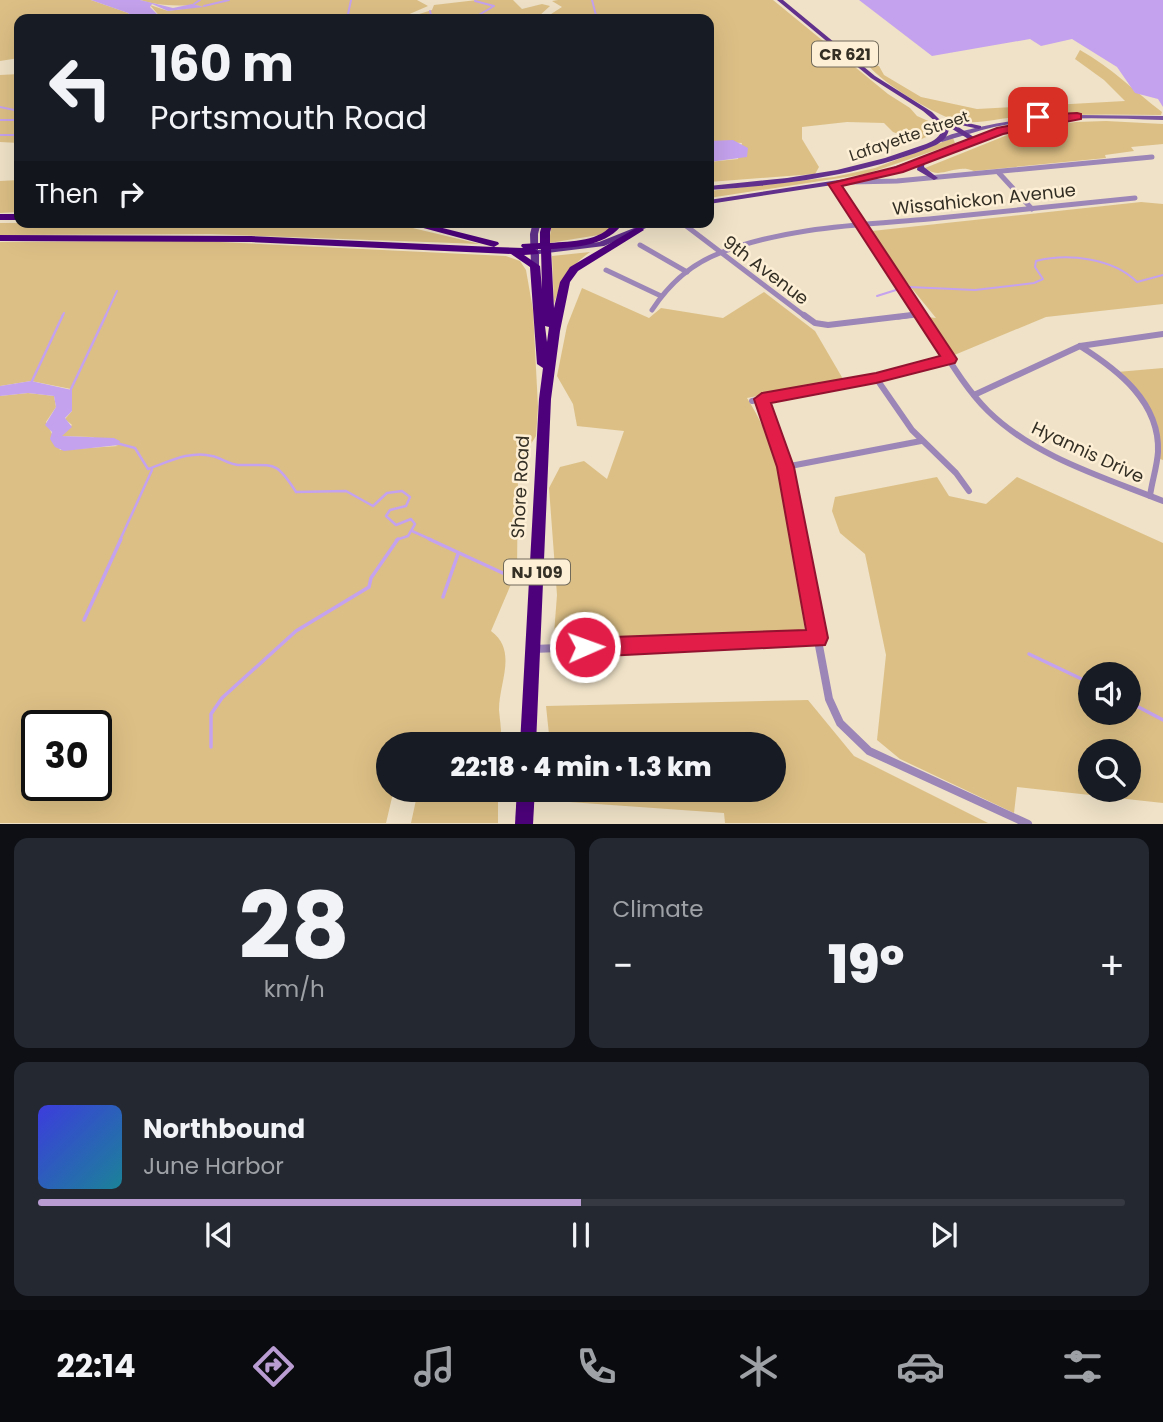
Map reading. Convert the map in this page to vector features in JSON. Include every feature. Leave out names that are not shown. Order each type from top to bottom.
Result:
[{"type":"highway","points":[[428,228],[481,242],[540,249]]},
{"type":"highway","points":[[546,228],[540,249],[550,355]]},
{"type":"highway","points":[[0,238],[251,239],[504,251],[540,249],[604,237],[615,228]]},
{"type":"highway","name":"NJ 109","points":[[550,355],[564,287],[570,274],[583,261],[639,230]]},
{"type":"highway","points":[[504,251],[524,257],[535,266]]},
{"type":"highway","name":"Shore Road","points":[[535,266],[545,399]]},
{"type":"highway","name":"Shore Road","points":[[529,732],[545,399],[550,355]]},
{"type":"highway","points":[[524,824],[525,802]]},
{"type":"main road","name":"CR 621","points":[[780,0],[873,77],[975,140]]},
{"type":"main road","points":[[926,111],[979,127]]},
{"type":"main road","points":[[926,111],[946,128],[942,139]]},
{"type":"main road","name":"Lafayette Street","points":[[714,201],[850,181],[922,161],[1013,127],[1077,117]]},
{"type":"main road","name":"Lafayette Street","points":[[714,187],[844,172],[962,132],[1024,119],[1163,118]]},
{"type":"main road","points":[[922,161],[920,168],[934,177]]},
{"type":"main road","name":"NJ 109","points":[[538,228],[540,249]]},
{"type":"main road","name":"NJ 109","points":[[639,230],[643,228]]},
{"type":"main road","points":[[540,249],[589,247],[639,230]]},
{"type":"main road","name":"Shore Road","points":[[535,266],[540,249]]},
{"type":"street","points":[[850,181],[998,172],[1152,157]]},
{"type":"street","points":[[998,172],[1032,209]]},
{"type":"street","name":"Hyannis Drive","points":[[834,184],[949,359],[974,395],[997,419],[1029,442],[1163,501]]},
{"type":"street","name":"Wissahickon Avenue","points":[[652,310],[661,296],[687,272],[720,253],[771,238],[861,225],[1135,198]]},
{"type":"street","name":"9th Avenue","points":[[689,228],[810,321],[822,325],[839,324],[919,314]]},
{"type":"street","points":[[640,245],[687,272]]},
{"type":"street","points":[[606,270],[661,296]]},
{"type":"street","points":[[974,395],[1080,346],[1163,334]]},
{"type":"street","points":[[1080,346],[1119,374],[1151,415],[1158,452],[1150,496]]},
{"type":"street","points":[[752,401],[876,378],[949,359]]},
{"type":"street","points":[[876,378],[897,412],[921,441],[956,473],[970,491]]},
{"type":"street","points":[[762,399],[785,467],[834,711],[861,745],[946,788],[1028,824]]},
{"type":"street","points":[[785,467],[921,441]]},
{"type":"street","points":[[533,649],[818,638]]},
{"type":"shaded area","points":[[0,0],[91,0],[129,14],[14,14],[14,59],[0,61]]},
{"type":"shaded area","points":[[91,0],[140,0],[173,8],[192,4],[204,7],[168,11],[152,4],[150,7],[157,14],[128,13]]},
{"type":"shaded area","points":[[140,0],[417,0],[428,6],[410,14],[158,14],[150,5],[168,11],[203,6]]},
{"type":"shaded area","points":[[477,0],[513,0],[522,9],[542,4],[550,6],[541,14],[419,14],[432,10],[434,5]]},
{"type":"shaded area","points":[[773,0],[888,94],[910,108],[917,116],[935,124],[940,131],[917,141],[893,132],[884,123],[847,122],[802,127],[802,139],[819,167],[815,174],[714,182],[714,161],[738,159],[742,143],[714,141],[714,14],[551,14],[562,7],[552,1]]},
{"type":"shaded area","points":[[859,0],[1163,0],[1163,107],[1158,99],[1135,93],[1117,67],[1072,39],[1041,46],[1030,39],[932,56]]},
{"type":"shaded area","points":[[1080,50],[1102,64],[1162,112],[1161,115],[1053,115],[959,121],[911,98],[869,66],[879,66],[884,75],[921,97],[977,109],[1125,101],[1104,80],[1075,59]]},
{"type":"shaded area","points":[[14,74],[14,143],[0,142],[0,75]]},
{"type":"shaded area","points":[[1076,122],[1163,124],[1163,144],[1131,147],[1134,151],[1105,155],[1106,158],[974,171],[960,169],[942,173],[931,172],[925,168],[1020,130]]},
{"type":"shaded area","points":[[953,138],[955,143],[866,174],[714,197],[714,190],[834,177],[875,168]]},
{"type":"shaded area","points":[[733,140],[748,148],[747,157],[714,161],[714,141]]},
{"type":"shaded area","points":[[14,180],[14,212],[0,213],[0,181]]},
{"type":"shaded area","points":[[1141,202],[1163,204],[1163,304],[1046,317],[952,356],[927,317],[936,318],[883,253],[872,231]]},
{"type":"shaded area","points":[[0,223],[14,223],[14,228],[413,228],[480,244],[210,234],[0,235]]},
{"type":"shaded area","points":[[551,228],[610,228],[605,234],[549,243]]},
{"type":"shaded area","points":[[199,241],[506,256],[520,261],[526,270],[533,310],[538,407],[536,436],[522,458],[518,475],[517,570],[491,631],[504,648],[505,657],[499,710],[501,732],[376,732],[376,802],[391,802],[386,823],[0,823],[0,396],[28,393],[54,396],[56,407],[46,422],[60,450],[118,446],[92,437],[61,436],[72,425],[65,419],[72,411],[71,389],[31,381],[0,386],[0,242]]},
{"type":"shaded area","points":[[590,252],[567,275],[554,304],[552,256]]},
{"type":"shaded area","points":[[582,288],[649,318],[661,308],[723,318],[764,292],[815,331],[843,379],[747,398],[762,425],[782,482],[805,632],[590,640],[554,634],[557,595],[549,488],[560,467],[584,461],[607,479],[624,431],[577,426],[573,404],[557,376],[567,326]]},
{"type":"shaded area","points":[[1163,368],[1163,460],[1157,458],[1156,422],[1117,372]]},
{"type":"shaded area","points":[[31,381],[72,390],[72,411],[65,418],[72,427],[62,436],[114,438],[120,441],[119,445],[64,451],[55,447],[50,439],[52,432],[45,425],[56,407],[54,396],[28,393],[0,396],[0,386]]},
{"type":"shaded area","points":[[937,477],[949,496],[986,504],[1017,477],[1163,543],[1163,803],[1141,801],[1141,739],[1078,739],[1078,794],[1017,787],[1014,813],[900,759],[877,740],[886,655],[865,554],[840,533],[832,511],[835,497]]},
{"type":"shaded area","points":[[808,700],[854,756],[988,823],[725,823],[724,813],[569,802],[786,802],[786,732],[549,732],[546,706]]},
{"type":"shaded area","points":[[416,802],[498,802],[498,823],[411,823]]},
{"type":"waterway","points":[[194,4],[200,0]]},
{"type":"waterway","points":[[204,6],[229,0]]},
{"type":"waterway","points":[[348,14],[351,0]]},
{"type":"waterway","points":[[592,0],[596,14]]},
{"type":"waterway","points":[[475,1],[494,6],[480,14]]},
{"type":"waterway","points":[[0,107],[14,110]]},
{"type":"waterway","points":[[0,120],[14,120]]},
{"type":"waterway","points":[[0,135],[14,135]]},
{"type":"waterway","points":[[909,287],[975,290],[1034,283],[1043,279],[1035,267],[1036,261],[1062,258],[1090,260],[1116,267],[1137,282],[1163,275]]},
{"type":"waterway","points":[[877,296],[896,290]]},
{"type":"waterway","points":[[105,317],[117,291]]},
{"type":"waterway","points":[[32,381],[63,315]]},
{"type":"waterway","points":[[71,389],[106,315]]},
{"type":"waterway","points":[[120,444],[135,448],[148,469],[180,458],[204,455],[238,465],[267,465],[278,469],[296,492],[346,491],[373,506],[387,493],[402,491],[410,497],[406,506],[390,510],[386,516],[396,525],[411,519],[415,524],[408,536],[398,539]]},
{"type":"waterway","points":[[120,540],[152,470]]},
{"type":"waterway","points":[[412,531],[432,540]]},
{"type":"waterway","points":[[84,620],[121,539]]},
{"type":"waterway","points":[[211,747],[211,714],[222,698],[296,631],[369,587],[371,578],[398,539]]},
{"type":"waterway","points":[[429,539],[507,575]]},
{"type":"waterway","points":[[443,597],[458,554]]},
{"type":"waterway","points":[[1029,654],[1078,677]]},
{"type":"waterway","points":[[1141,708],[1163,720]]},
{"type":"route","points":[[585,647],[818,638],[785,467],[772,422],[762,399],[876,378],[949,359],[834,184],[899,170],[1000,131],[1077,117],[1038,117]]}]
